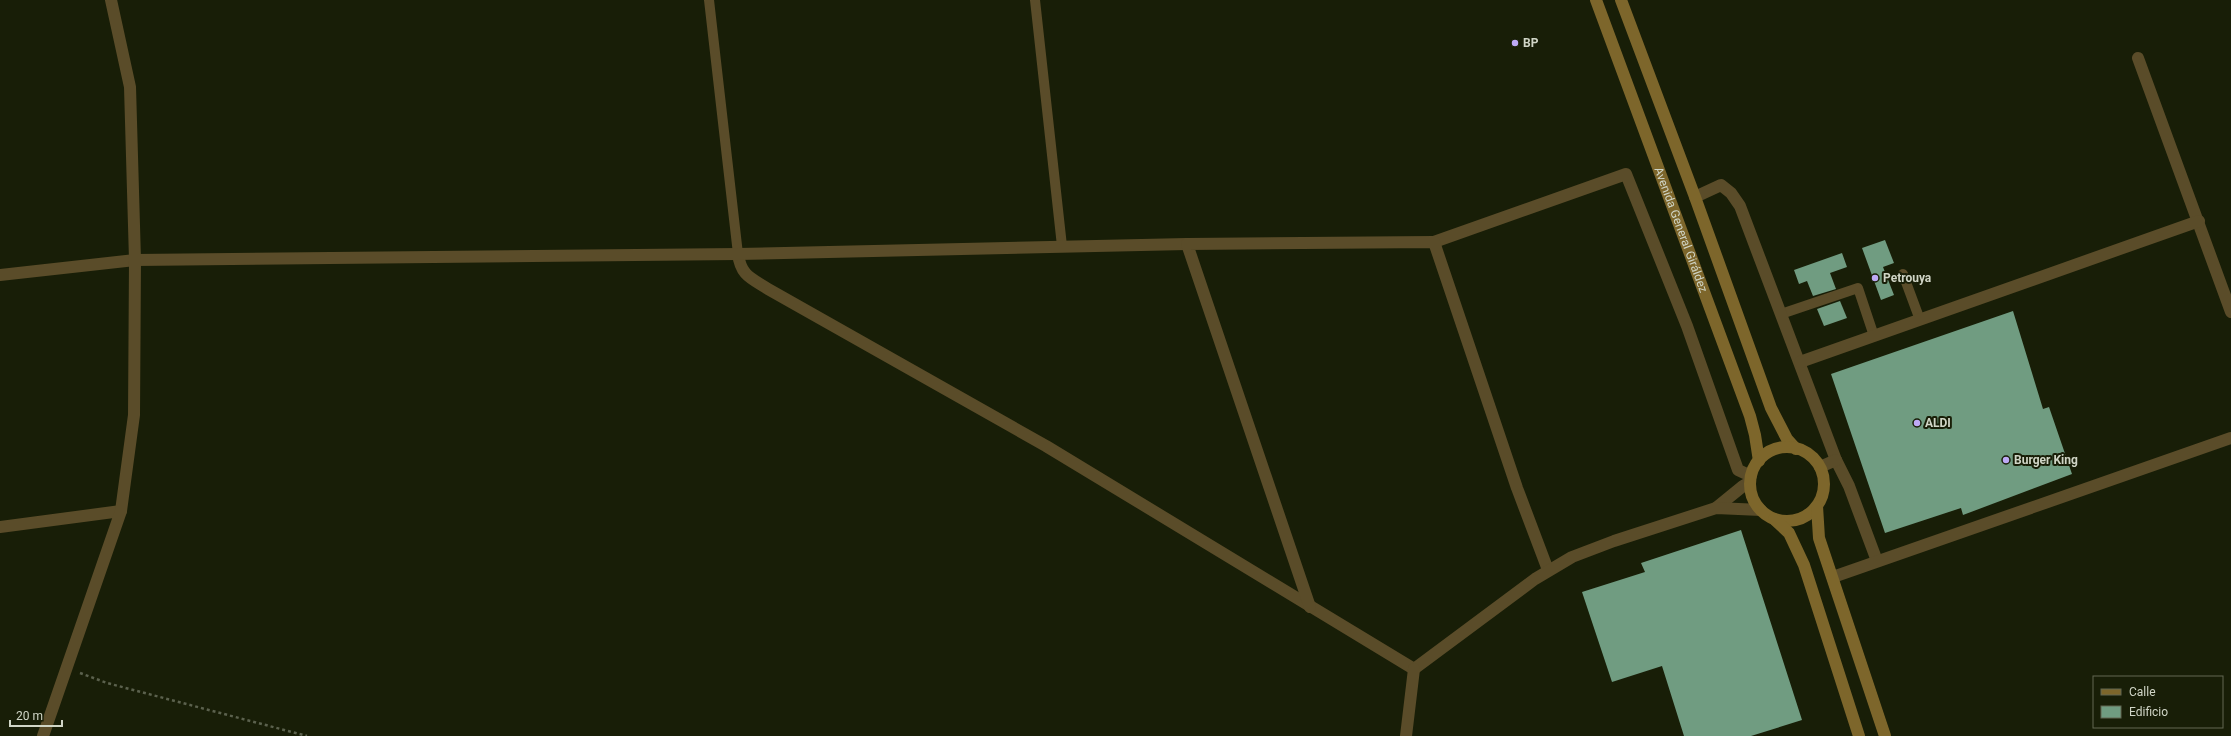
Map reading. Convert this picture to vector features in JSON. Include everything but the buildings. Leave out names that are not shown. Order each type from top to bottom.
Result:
[{"type":"main road","name":"Avenida General Giráldez","points":[[1596,0],[1750,416],[1756,435],[1758,461]]},
{"type":"main road","name":"Avenida General Giráldez","points":[[1621,0],[1695,197],[1771,408],[1787,439],[1796,449]]},
{"type":"main road","points":[[1859,736],[1804,565],[1789,533],[1774,519],[1760,510],[1753,499],[1751,479],[1758,461],[1777,449],[1796,449],[1808,454],[1820,467],[1824,480],[1824,488],[1818,506],[1819,538],[1885,736]]},
{"type":"main road","points":[[1774,519],[1786,522],[1798,520],[1809,514],[1818,506]]},
{"type":"street","points":[[43,736],[121,511],[134,415],[135,260],[130,87],[111,0]]},
{"type":"street","points":[[2138,58],[2231,312]]},
{"type":"street","points":[[0,276],[135,260],[738,254],[1062,246],[1434,242],[1626,174],[1687,326],[1738,470],[1740,482],[1736,491]]},
{"type":"street","points":[[1695,197],[1721,186],[1731,193],[1740,206],[1836,460],[1849,486],[1877,561]]},
{"type":"street","points":[[1800,362],[2199,222]]},
{"type":"street","points":[[1434,242],[1517,488],[1548,570]]},
{"type":"street","points":[[1187,244],[1310,608]]},
{"type":"street","points":[[738,254],[740,268],[744,273],[768,289],[1046,446],[1310,608],[1414,669]]},
{"type":"street","points":[[1833,577],[2231,438]]},
{"type":"street","points":[[1820,467],[1836,460]]},
{"type":"street","points":[[1716,508],[1751,479],[1738,470]]},
{"type":"street","points":[[1406,736],[1414,669],[1548,570],[1585,551],[1716,508],[1760,510]]},
{"type":"street","points":[[0,526],[121,511]]},
{"type":"lane","points":[[709,0],[738,254]]},
{"type":"lane","points":[[1035,0],[1062,246]]},
{"type":"lane","points":[[1903,274],[1920,320]]},
{"type":"lane","points":[[1781,314],[1858,288],[1874,336]]},
{"type":"path","points":[[67,668],[107,683],[307,736]]},
{"type":"place","name":"BP","points":[[1515,43]]},
{"type":"place","name":"Petrouya","points":[[1875,278]]},
{"type":"place","name":"ALDI","points":[[1917,423]]},
{"type":"place","name":"Burger King","points":[[2006,460]]}]
